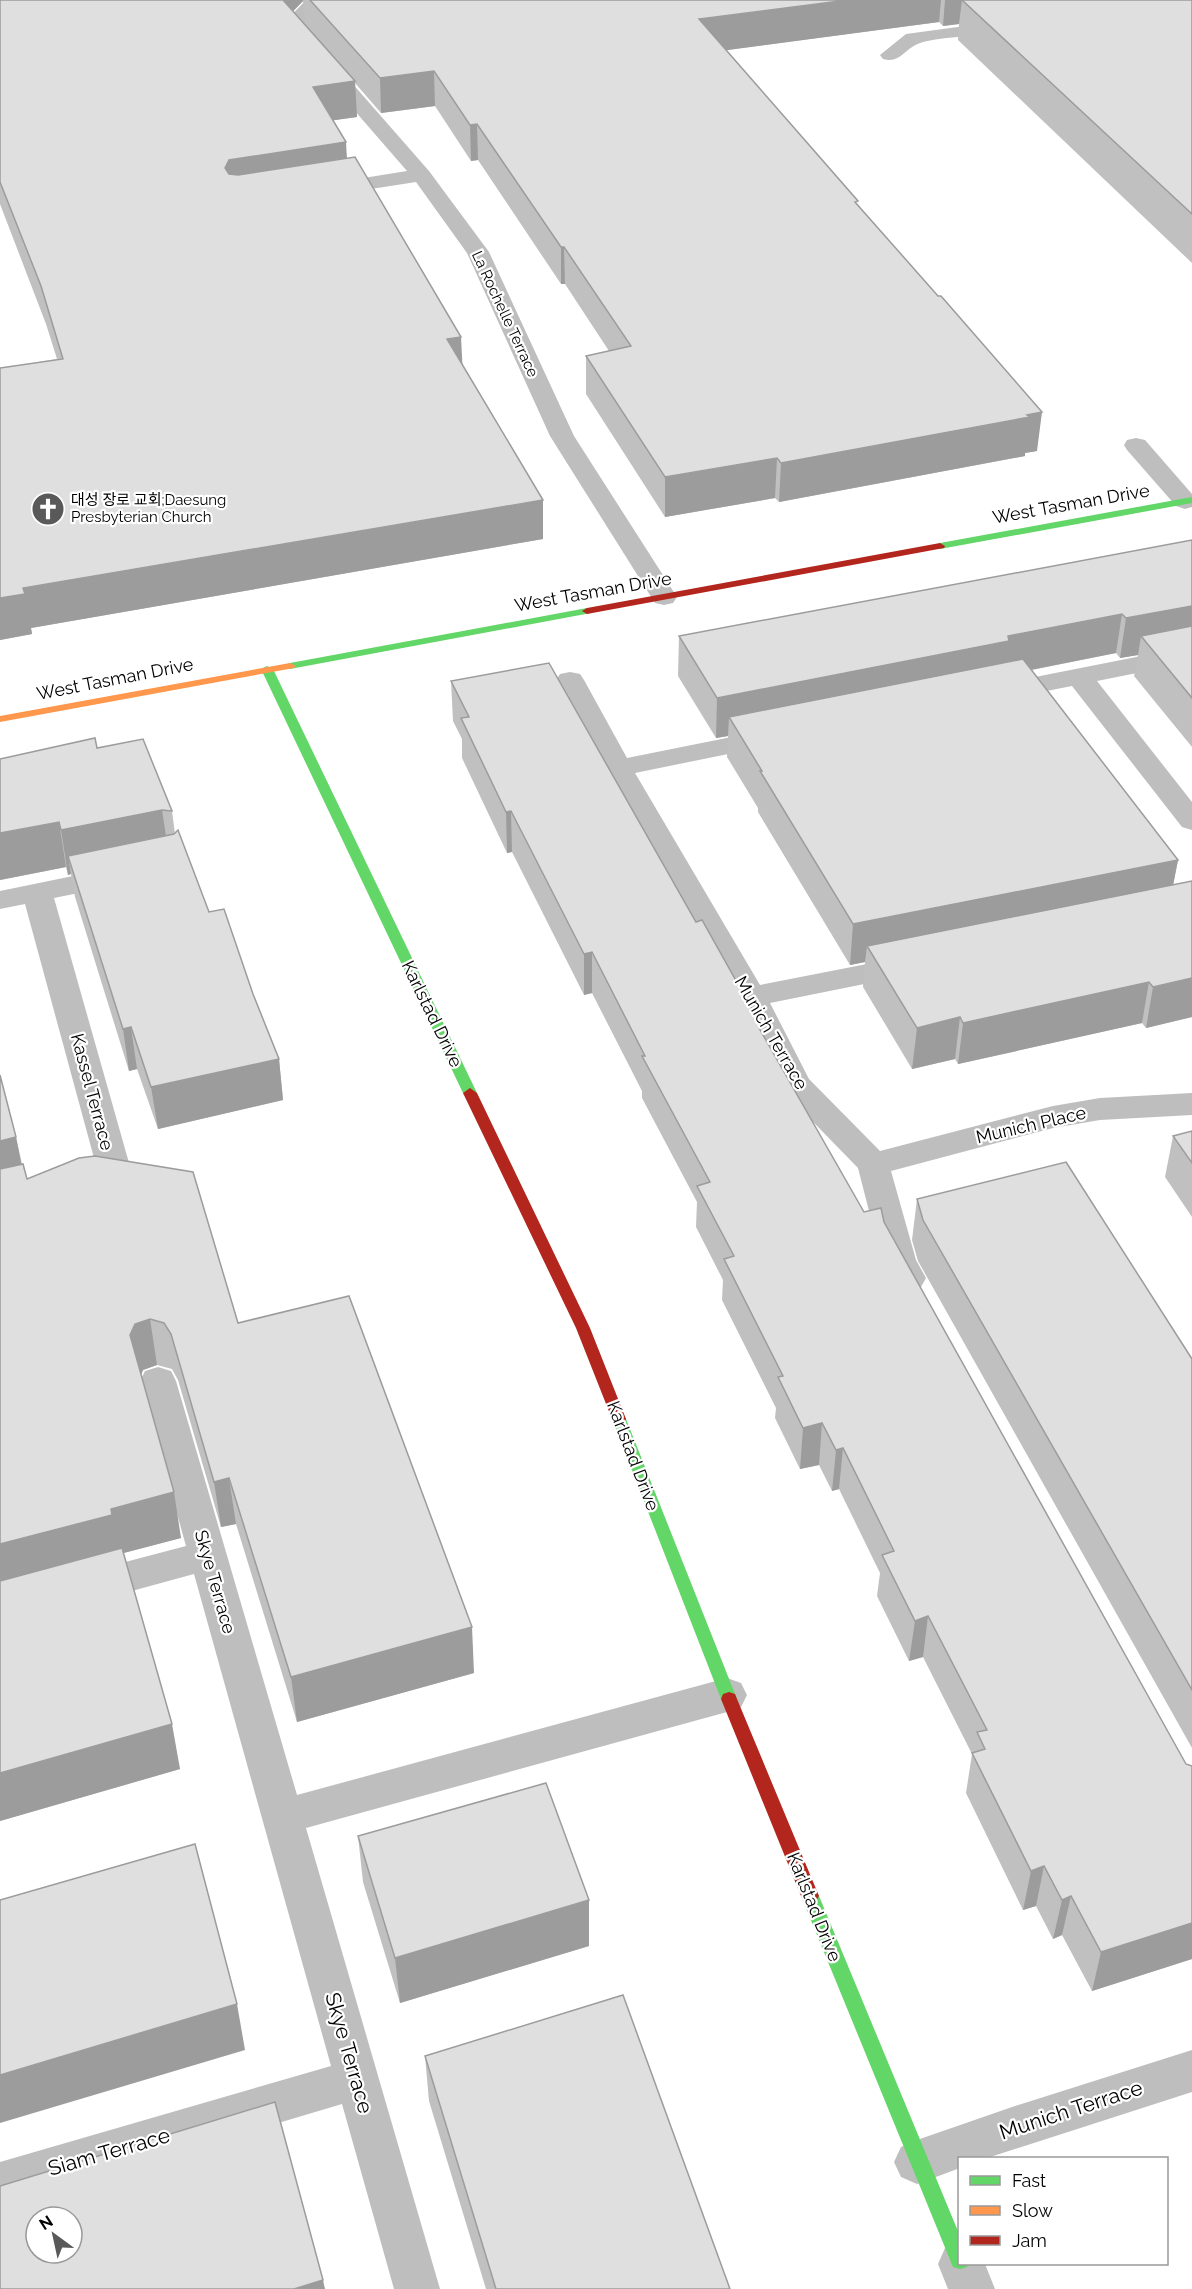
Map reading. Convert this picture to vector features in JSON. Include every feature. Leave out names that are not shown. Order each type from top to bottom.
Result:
[{"type":"street","name":"La Rochelle Terrace","points":[[317,0],[291,26],[422,175],[478,252],[562,436],[664,597]]},
{"type":"street","points":[[890,55],[913,38],[1016,25]]},
{"type":"street","points":[[309,192],[422,175]]},
{"type":"street","points":[[1136,445],[1189,501]]},
{"type":"street","name":"West Tasman Drive","points":[[0,719],[1189,501]]},
{"type":"street","points":[[975,697],[1192,654]]},
{"type":"street","name":"Karlstad Drive","points":[[267,669],[583,1328],[727,1695],[958,2257]]},
{"type":"street","points":[[1079,676],[1192,820]]},
{"type":"street","name":"Munich Terrace","points":[[570,680],[618,768],[751,997],[796,1085],[873,1164],[899,1262],[922,1303]]},
{"type":"street","points":[[618,768],[802,731]]},
{"type":"street","points":[[0,900],[147,870]]},
{"type":"street","name":"Kassel Terrace","points":[[0,1203],[116,1177],[37,893]]},
{"type":"street","points":[[751,997],[935,960]]},
{"type":"street","name":"Munich Place","points":[[873,1164],[1065,1115],[1100,1109],[1192,1104]]},
{"type":"street","name":"Skye Terrace","points":[[158,1382],[417,2289]]},
{"type":"street","points":[[0,1611],[207,1556]]},
{"type":"street","points":[[282,1817],[727,1695]]},
{"type":"street","name":"Munich Terrace","points":[[917,2162],[1015,2127],[1192,2071]]},
{"type":"street","name":"Siam Terrace","points":[[0,2184],[357,2079]]},
{"type":"street","name":"Karlstad Drive","points":[[961,2265],[972,2289]]},
{"type":"building","points":[[0,0],[283,0],[355,81],[313,87],[346,142],[229,160],[225,168],[229,174],[238,175],[355,157],[461,337],[447,339],[543,500],[23,588],[25,594],[0,598],[0,368],[63,359],[41,286],[0,182]]},
{"type":"building","points":[[310,0],[848,0],[699,19],[858,201],[855,202],[1042,412],[1027,415],[1030,417],[781,463],[777,458],[665,477],[586,356],[631,346],[477,124],[470,125],[434,71],[380,78]]},
{"type":"building","points":[[962,0],[1192,0],[1192,214]]},
{"type":"building","points":[[1192,540],[1192,606],[1126,618],[1122,614],[1008,636],[1009,641],[717,698],[679,636]]},
{"type":"building","points":[[1192,626],[1192,698],[1141,636]]},
{"type":"building","points":[[1023,659],[1178,860],[853,924],[729,717]]},
{"type":"building","points":[[549,663],[696,922],[702,920],[762,1027],[759,1028],[864,1212],[881,1208],[884,1222],[1186,1764],[1192,1766],[1192,1923],[1101,1952],[1071,1896],[1062,1900],[1044,1866],[1031,1871],[972,1753],[985,1749],[977,1732],[987,1730],[928,1616],[915,1621],[882,1555],[894,1551],[843,1448],[836,1450],[822,1423],[803,1428],[778,1377],[783,1376],[724,1259],[734,1256],[697,1186],[710,1182],[642,1056],[645,1056],[592,952],[584,954],[511,811],[506,812],[461,718],[469,717],[451,681]]},
{"type":"building","points":[[95,738],[97,748],[143,739],[172,811],[162,810],[61,830],[59,822],[0,833],[0,759]]},
{"type":"building","points":[[178,830],[209,912],[224,909],[253,994],[279,1059],[151,1087],[131,1027],[123,1029],[68,856],[174,834]]},
{"type":"building","points":[[1192,881],[1192,978],[1153,987],[1149,982],[963,1023],[960,1017],[917,1028],[867,946]]},
{"type":"building","points":[[0,1075],[16,1137],[0,1141]]},
{"type":"building","points":[[1192,1131],[1192,1163],[1173,1136]]},
{"type":"building","points":[[95,1156],[193,1172],[238,1323],[349,1296],[472,1627],[291,1677],[229,1478],[214,1482],[171,1334],[164,1323],[150,1319],[135,1324],[130,1335],[174,1492],[111,1509],[112,1515],[0,1544],[0,1169],[23,1164],[27,1179],[79,1158]]},
{"type":"building","points":[[1066,1162],[1192,1359],[1192,1690],[923,1220],[917,1199]]},
{"type":"building","points":[[122,1548],[172,1724],[0,1773],[0,1581]]},
{"type":"building","points":[[546,1783],[589,1900],[395,1958],[358,1836]]},
{"type":"building","points":[[195,1844],[237,2004],[0,2075],[0,1900]]},
{"type":"building","points":[[623,1995],[730,2289],[496,2289],[425,2056]]},
{"type":"building","points":[[275,2102],[323,2280],[294,2289],[0,2289],[0,2186]]},
{"type":"traffic: fast","points":[[940,546],[1192,500]]},
{"type":"traffic: fast","points":[[290,666],[587,611]]},
{"type":"traffic: fast","points":[[267,669],[470,1093]]},
{"type":"traffic: fast","points":[[619,1419],[729,1699]]},
{"type":"traffic: fast","points":[[810,1896],[958,2255]]},
{"type":"traffic: slow","points":[[0,719],[290,666]]},
{"type":"traffic: jam","points":[[587,611],[940,546]]},
{"type":"traffic: jam","points":[[470,1093],[583,1328],[619,1419]]},
{"type":"traffic: jam","points":[[729,1699],[810,1896]]},
{"type":"place","name":"대성 장로 교회;Daesung Presbyterian Church","points":[[48,509]]}]
